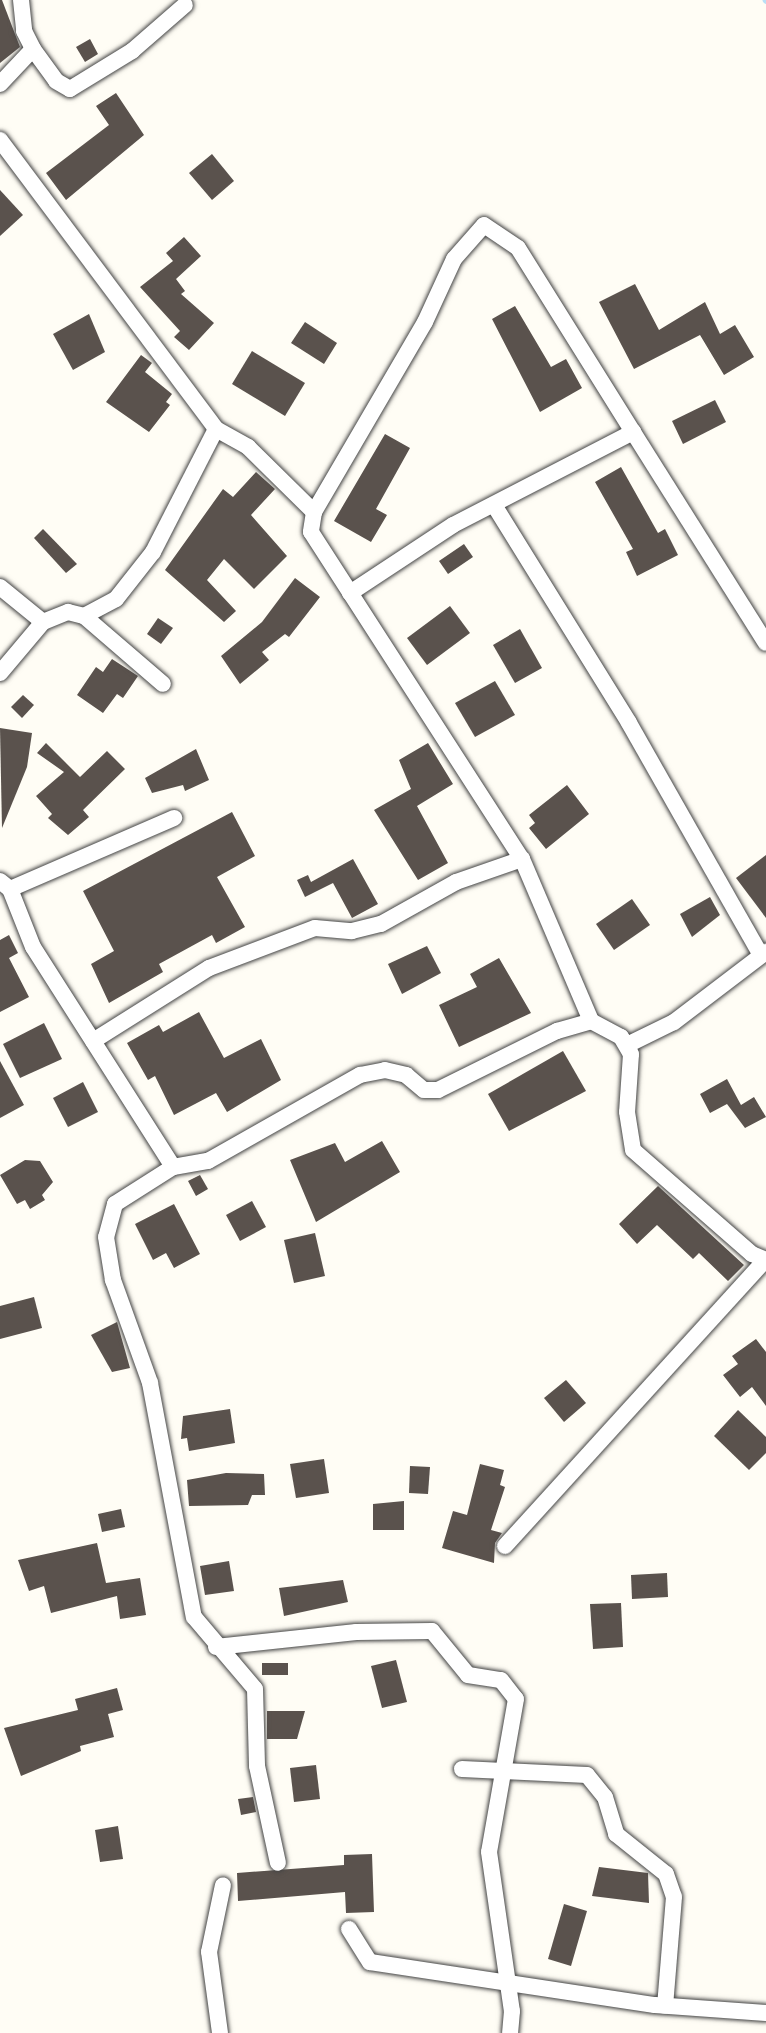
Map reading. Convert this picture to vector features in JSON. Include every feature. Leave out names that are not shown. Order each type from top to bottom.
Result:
[{"type":"street","points":[[21,0],[24,31],[33,49],[61,86],[82,84],[132,51],[185,5]]},
{"type":"street","points":[[4,82],[33,49]]},
{"type":"street","points":[[4,82],[45,66]]},
{"type":"street","points":[[0,140],[216,429],[248,447],[314,512]]},
{"type":"street","points":[[591,1021],[522,860],[311,532],[314,512],[425,322],[454,259],[484,225],[518,248],[766,643]]},
{"type":"street","points":[[0,673],[43,622],[55,613],[84,616],[116,599],[153,552],[216,429]]},
{"type":"street","points":[[350,593],[494,505],[633,432]]},
{"type":"street","points":[[494,505],[629,723],[764,954],[674,1022],[627,1044]]},
{"type":"street","points":[[0,587],[43,622]]},
{"type":"street","points":[[84,616],[163,684]]},
{"type":"street","points":[[173,1167],[33,947],[5,885],[174,818]]},
{"type":"street","points":[[93,1041],[209,968],[315,928],[352,931],[381,924],[456,882],[522,860]]},
{"type":"street","points":[[278,1863],[257,1766],[255,1689],[216,1647],[194,1617],[150,1383],[113,1280],[106,1237],[115,1204],[173,1167],[208,1161],[360,1075],[385,1070],[406,1075],[424,1090],[438,1090],[557,1031],[591,1021],[606,1025],[627,1044],[628,1135],[633,1150],[765,1261],[505,1546]]},
{"type":"street","points":[[216,1647],[356,1632],[432,1631],[468,1675],[501,1680],[516,1699],[489,1852],[506,1986],[512,2011],[510,2033]]},
{"type":"street","points":[[462,1769],[587,1775],[605,1797],[616,1834],[666,1874],[674,1897],[665,2006]]},
{"type":"street","points":[[220,2033],[209,1952],[223,1885]]},
{"type":"street","points":[[349,1929],[370,1962],[506,1986],[665,2006],[766,2013]]},
{"type":"building","points":[[0,0],[2,0],[20,47],[0,63]]},
{"type":"building","points":[[90,39],[98,54],[85,62],[76,47]]},
{"type":"building","points":[[116,93],[144,135],[66,200],[46,173],[109,125],[96,106]]},
{"type":"building","points":[[212,154],[234,181],[212,200],[189,173]]},
{"type":"building","points":[[0,190],[23,215],[0,236]]},
{"type":"building","points":[[184,237],[201,256],[176,279],[185,291],[181,294],[214,323],[189,350],[174,337],[180,331],[140,287],[173,261],[166,253]]},
{"type":"building","points":[[635,284],[659,330],[705,302],[720,334],[735,325],[754,357],[724,375],[700,335],[634,369],[599,302]]},
{"type":"building","points":[[515,306],[551,367],[566,359],[582,388],[540,412],[492,319]]},
{"type":"building","points":[[89,314],[105,352],[73,370],[53,334]]},
{"type":"building","points":[[305,322],[337,343],[324,364],[291,343]]},
{"type":"building","points":[[252,351],[305,383],[285,416],[232,384]]},
{"type":"building","points":[[141,355],[152,363],[145,372],[172,394],[166,402],[170,405],[149,432],[106,402]]},
{"type":"building","points":[[715,400],[726,422],[683,444],[672,421]]},
{"type":"building","points":[[385,434],[410,448],[376,509],[387,515],[371,542],[334,521]]},
{"type":"building","points":[[621,467],[658,533],[665,529],[678,555],[637,576],[626,552],[633,549],[595,482]]},
{"type":"building","points":[[256,472],[275,489],[251,515],[287,556],[254,589],[224,559],[207,580],[236,611],[224,622],[165,570],[223,489],[233,497]]},
{"type":"building","points":[[43,529],[77,564],[66,573],[34,538]]},
{"type":"building","points":[[464,544],[473,557],[448,574],[439,561]]},
{"type":"building","points":[[295,578],[320,597],[289,637],[285,634],[262,652],[269,660],[240,684],[221,656],[262,622]]},
{"type":"building","points":[[450,606],[470,633],[427,665],[407,638]]},
{"type":"building","points":[[158,618],[173,628],[161,644],[147,634]]},
{"type":"building","points":[[520,629],[542,668],[515,683],[493,645]]},
{"type":"building","points":[[112,659],[138,676],[123,698],[117,694],[103,713],[77,695],[96,667],[103,672]]},
{"type":"building","points":[[495,681],[515,715],[475,737],[455,703]]},
{"type":"building","points":[[23,695],[34,705],[22,718],[11,707]]},
{"type":"building","points":[[0,728],[32,733],[27,767],[2,828]]},
{"type":"building","points":[[46,743],[80,777],[107,751],[125,769],[83,810],[89,817],[68,835],[48,818],[52,814],[36,796],[64,772],[37,753]]},
{"type":"building","points":[[428,743],[453,784],[417,806],[448,863],[418,880],[374,810],[411,789],[399,760]]},
{"type":"building","points":[[196,749],[209,780],[185,791],[183,785],[152,793],[145,778]]},
{"type":"building","points":[[567,785],[589,814],[546,849],[529,828],[535,823],[529,815]]},
{"type":"building","points":[[232,812],[255,856],[217,877],[245,927],[216,943],[212,935],[159,964],[163,972],[109,1003],[91,964],[114,951],[83,891]]},
{"type":"building","points":[[766,855],[766,918],[736,878]]},
{"type":"building","points":[[353,859],[378,904],[352,918],[333,883],[305,897],[297,880],[308,875],[311,882]]},
{"type":"building","points":[[710,897],[720,915],[692,937],[680,914]]},
{"type":"building","points":[[632,899],[650,925],[614,950],[596,924]]},
{"type":"building","points":[[9,935],[18,953],[9,958],[29,997],[0,1012],[0,940]]},
{"type":"building","points":[[427,946],[441,973],[402,994],[388,964]]},
{"type":"building","points":[[499,958],[531,1013],[459,1047],[439,1005],[477,987],[470,974]]},
{"type":"building","points":[[199,1012],[224,1058],[261,1039],[281,1080],[227,1112],[216,1093],[174,1115],[155,1076],[148,1080],[127,1043],[159,1025],[163,1032]]},
{"type":"building","points":[[44,1023],[62,1059],[20,1078],[3,1044]]},
{"type":"building","points":[[563,1051],[586,1091],[509,1131],[488,1094]]},
{"type":"building","points":[[0,1061],[24,1105],[0,1118]]},
{"type":"building","points":[[727,1079],[741,1105],[754,1097],[766,1117],[745,1128],[727,1104],[710,1113],[700,1094]]},
{"type":"building","points":[[83,1082],[98,1112],[68,1127],[53,1098]]},
{"type":"building","points":[[382,1141],[400,1172],[316,1222],[290,1160],[335,1143],[345,1162]]},
{"type":"building","points":[[25,1160],[40,1161],[53,1182],[42,1195],[45,1200],[30,1209],[25,1200],[17,1204],[0,1175]]},
{"type":"building","points":[[200,1175],[208,1189],[196,1196],[188,1181]]},
{"type":"building","points":[[658,1186],[744,1265],[728,1281],[699,1253],[693,1259],[657,1225],[637,1244],[619,1224]]},
{"type":"building","points":[[252,1201],[266,1227],[240,1241],[226,1215]]},
{"type":"building","points":[[174,1204],[200,1254],[174,1268],[166,1253],[153,1260],[135,1224]]},
{"type":"building","points":[[315,1233],[325,1276],[294,1283],[284,1240]]},
{"type":"building","points":[[34,1297],[42,1328],[0,1339],[0,1306]]},
{"type":"building","points":[[117,1322],[130,1368],[112,1372],[91,1335]]},
{"type":"building","points":[[756,1339],[766,1352],[766,1406],[752,1387],[740,1397],[723,1375],[738,1364],[732,1356]]},
{"type":"building","points":[[566,1380],[586,1403],[564,1422],[544,1398]]},
{"type":"building","points":[[230,1409],[235,1443],[189,1451],[187,1438],[181,1439],[183,1416]]},
{"type":"building","points":[[738,1410],[766,1437],[766,1453],[749,1470],[714,1436]]},
{"type":"building","points":[[324,1459],[329,1493],[296,1498],[290,1464]]},
{"type":"building","points":[[480,1464],[504,1470],[500,1485],[505,1487],[491,1530],[502,1533],[495,1543],[494,1563],[442,1548],[453,1511],[467,1515]]},
{"type":"building","points":[[410,1466],[430,1467],[428,1494],[409,1493]]},
{"type":"building","points":[[226,1473],[264,1474],[265,1495],[252,1495],[248,1505],[189,1506],[187,1480]]},
{"type":"building","points":[[404,1501],[404,1530],[373,1530],[373,1504]]},
{"type":"building","points":[[121,1509],[125,1527],[102,1532],[98,1514]]},
{"type":"building","points":[[97,1543],[106,1583],[140,1578],[146,1615],[120,1619],[117,1596],[51,1613],[44,1586],[29,1591],[18,1560]]},
{"type":"building","points":[[229,1561],[234,1591],[205,1595],[200,1566]]},
{"type":"building","points":[[667,1573],[668,1597],[632,1599],[631,1575]]},
{"type":"building","points":[[343,1580],[348,1602],[284,1616],[279,1588]]},
{"type":"building","points":[[621,1603],[623,1647],[593,1649],[590,1604]]},
{"type":"building","points":[[396,1660],[407,1702],[382,1708],[371,1666]]},
{"type":"building","points":[[262,1663],[288,1663],[288,1675],[262,1675]]},
{"type":"building","points":[[117,1688],[123,1710],[108,1714],[114,1737],[80,1746],[81,1751],[21,1776],[4,1728],[78,1710],[75,1699]]},
{"type":"building","points":[[267,1711],[305,1711],[297,1739],[267,1739]]},
{"type":"building","points":[[316,1765],[320,1799],[294,1802],[290,1768]]},
{"type":"building","points":[[253,1797],[256,1812],[241,1815],[238,1799]]},
{"type":"building","points":[[118,1826],[123,1859],[100,1862],[95,1830]]},
{"type":"building","points":[[372,1854],[374,1912],[346,1913],[345,1892],[238,1901],[237,1873],[344,1865],[344,1855]]},
{"type":"building","points":[[599,1867],[648,1873],[649,1903],[592,1896]]},
{"type":"building","points":[[564,1904],[587,1911],[571,1966],[548,1959]]}]
